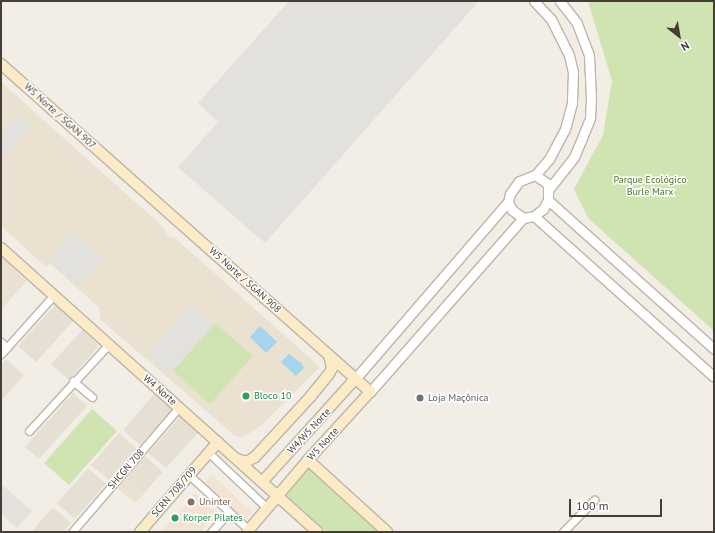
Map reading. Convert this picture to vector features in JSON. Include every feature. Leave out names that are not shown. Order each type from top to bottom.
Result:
[{"type":"main road","name":"W5 Norte / SGAN 907","points":[[1,64],[118,168]]},
{"type":"main road","name":"W5 Norte / SGAN 908","points":[[118,168],[370,392]]},
{"type":"main road","name":"W4 Norte","points":[[1,248],[317,532]]},
{"type":"main road","points":[[237,459],[246,462],[255,457],[311,396],[330,374],[332,368],[329,355]]},
{"type":"main road","name":"W4/W5 Norte","points":[[262,482],[355,379]]},
{"type":"main road","name":"W5 Norte","points":[[277,496],[370,392]]},
{"type":"main road","name":"SCRN 708/709","points":[[140,532],[218,442]]},
{"type":"main road","points":[[308,460],[387,532]]},
{"type":"main road","points":[[248,531],[277,496]]},
{"type":"street","points":[[355,379],[508,202],[515,184],[535,175],[549,160],[565,130],[572,103],[573,77],[569,55],[551,19],[534,1]]},
{"type":"street","points":[[370,392],[523,218],[534,216],[543,209],[548,200],[550,189],[574,157],[590,118],[591,98],[589,55],[576,23],[560,1]]},
{"type":"street","points":[[535,175],[545,181],[550,189]]},
{"type":"street","points":[[548,200],[714,349]]},
{"type":"street","points":[[508,202],[512,210],[523,218]]},
{"type":"street","points":[[534,216],[714,377]]},
{"type":"street","points":[[1,354],[53,296]]},
{"type":"street","points":[[1,342],[7,348]]},
{"type":"street","points":[[29,431],[109,344]]},
{"type":"street","points":[[73,382],[92,397]]},
{"type":"street","name":"SHCGN 708","points":[[72,532],[179,407]]},
{"type":"street","points":[[209,452],[267,508]]},
{"type":"street","points":[[189,475],[248,531]]},
{"type":"street","points":[[563,532],[594,500]]},
{"type":"street","points":[[211,532],[229,512]]},
{"type":"shaded area","points":[[289,1],[479,1],[265,243],[178,167],[218,122],[198,103]]},
{"type":"shaded area","points":[[1,82],[161,225],[170,238],[175,238],[320,367],[261,426],[243,437],[235,436],[100,319],[99,308],[50,263],[46,267],[1,226]]},
{"type":"shaded area","points":[[18,113],[33,126],[1,161],[1,139],[5,134],[2,131]]},
{"type":"shaded area","points":[[74,232],[103,258],[78,287],[48,261]]},
{"type":"shaded area","points":[[1,257],[27,281],[1,309]]},
{"type":"shaded area","points":[[55,305],[73,321],[36,362],[18,346]]},
{"type":"shaded area","points":[[191,305],[213,324],[168,374],[147,355]]},
{"type":"shaded area","points":[[82,330],[99,346],[69,380],[51,364]]},
{"type":"shaded area","points":[[6,359],[24,375],[1,401],[1,365]]},
{"type":"shaded area","points":[[73,393],[87,406],[39,459],[25,447]]},
{"type":"shaded area","points":[[154,394],[172,410],[140,445],[123,430]]},
{"type":"shaded area","points":[[180,417],[198,433],[166,468],[148,453]]},
{"type":"shaded area","points":[[119,433],[137,449],[109,480],[91,465]]},
{"type":"shaded area","points":[[145,456],[163,472],[135,503],[117,488]]},
{"type":"shaded area","points":[[88,468],[106,484],[75,519],[57,503]]},
{"type":"shaded area","points":[[212,475],[252,512],[245,520],[204,483]]},
{"type":"shaded area","points":[[126,478],[144,493],[135,503],[117,488]]},
{"type":"shaded area","points":[[1,484],[32,511],[17,528],[1,514]]},
{"type":"shaded area","points":[[195,493],[217,513],[200,532],[161,532]]},
{"type":"shaded area","points":[[53,507],[71,523],[63,532],[31,532]]},
{"type":"green space","name":"Parque Ecológico Burle Marx","points":[[588,1],[714,1],[714,331],[588,218],[574,189],[603,135],[612,81]]},
{"type":"green space","points":[[215,323],[253,356],[210,404],[173,371]]},
{"type":"green space","points":[[92,409],[117,431],[69,485],[44,463]]},
{"type":"green space","points":[[309,467],[381,532],[327,532],[286,495]]},
{"type":"water","points":[[260,326],[277,342],[266,353],[250,337]]},
{"type":"water","points":[[289,354],[301,363],[304,368],[296,376],[281,362]]},
{"type":"place","name":"Bloco 10","points":[[246,396]]},
{"type":"place","name":"Loja Maçônica","points":[[420,398]]},
{"type":"place","name":"Uninter","points":[[191,502]]},
{"type":"place","name":"Korper Pilates","points":[[175,518]]}]
